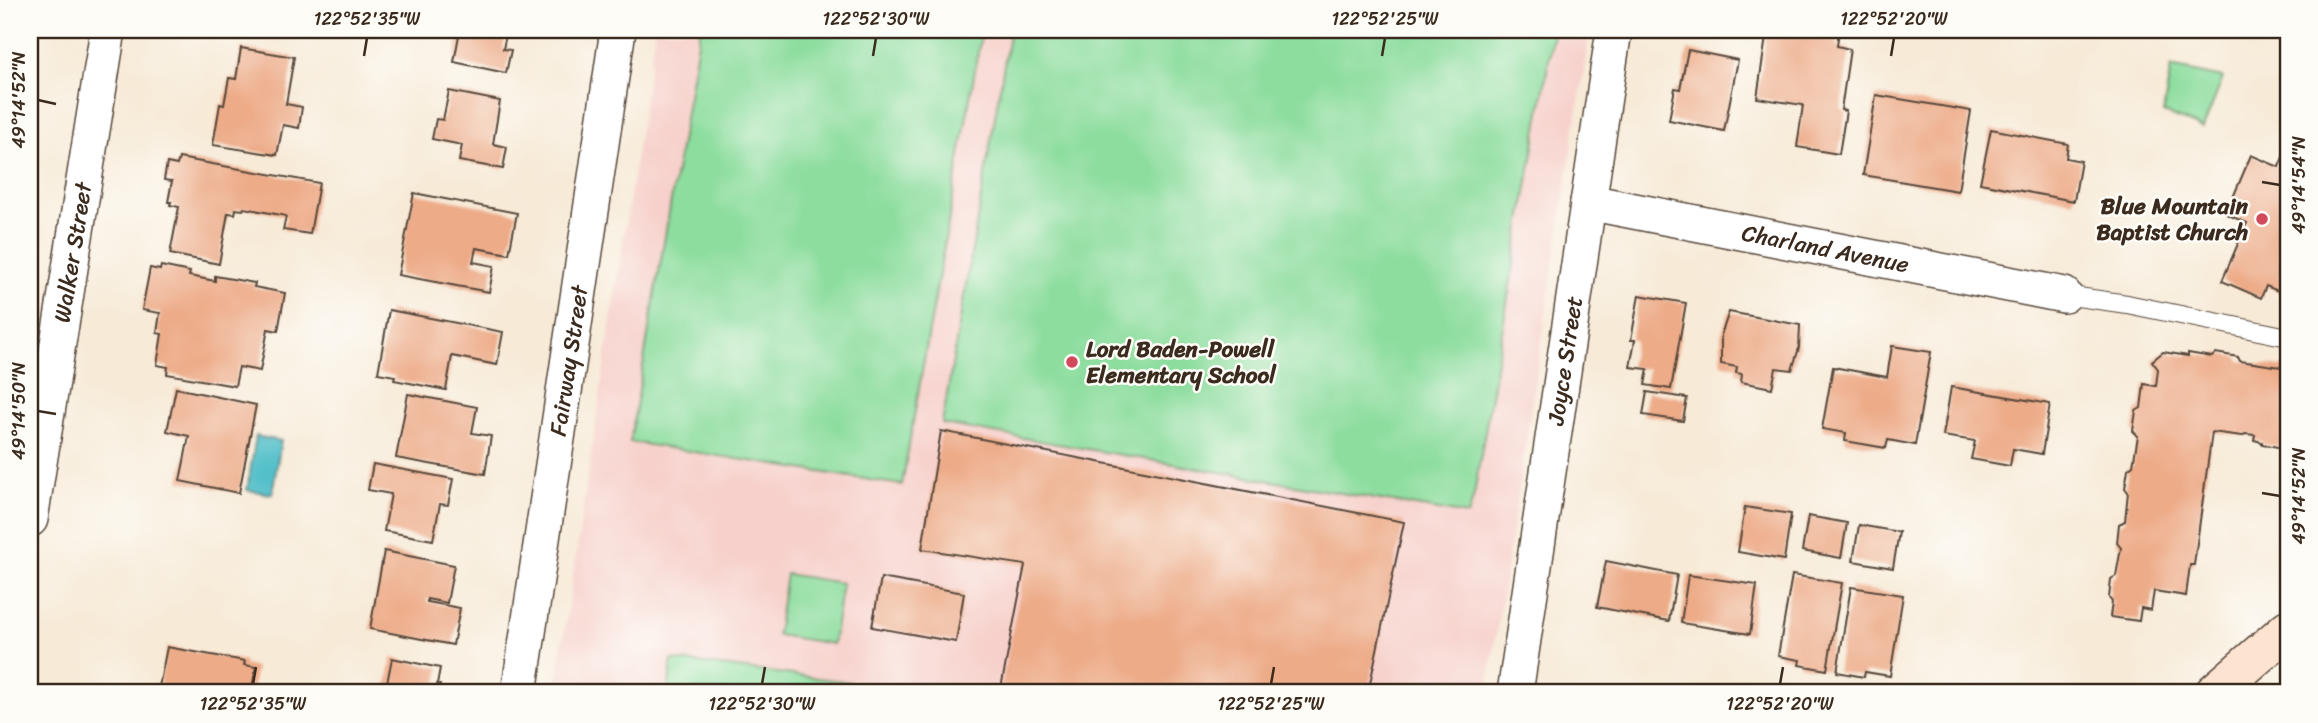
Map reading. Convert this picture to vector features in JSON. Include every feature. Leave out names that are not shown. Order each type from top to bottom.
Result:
[{"type":"main road","points":[[2214,693],[2288,629]]},
{"type":"street","name":"Walker Street","points":[[30,519],[108,30]]},
{"type":"street","name":"Fairway Street","points":[[519,693],[618,30]]},
{"type":"street","name":"Joyce Street","points":[[1519,692],[1615,30]]},
{"type":"street","name":"Charland Avenue","points":[[1588,202],[2064,295]]},
{"type":"lane","points":[[2064,295],[2127,304],[2288,337]]},
{"type":"shaded area","name":"Lord Baden-Powell Elementary School","points":[[655,30],[1590,30],[1487,693],[555,693]]},
{"type":"green space","points":[[700,30],[982,30],[902,485],[630,442]]},
{"type":"green space","points":[[1010,30],[1554,30],[1474,495],[1468,515],[942,424]]},
{"type":"green space","points":[[2171,67],[2223,78],[2203,128],[2163,113]]},
{"type":"green space","points":[[786,574],[842,583],[833,644],[777,635]]},
{"type":"green space","points":[[672,660],[850,682],[848,693],[668,693]]},
{"type":"water","points":[[256,436],[281,441],[272,494],[247,490]]},
{"type":"building","points":[[460,30],[507,30],[503,49],[511,50],[506,73],[454,62]]},
{"type":"building","points":[[1767,30],[1839,30],[1837,46],[1850,49],[1841,110],[1846,111],[1839,154],[1797,147],[1803,105],[1757,98]]},
{"type":"building","points":[[241,48],[294,57],[286,104],[302,107],[299,128],[283,125],[277,155],[213,145],[220,104],[224,105],[229,78],[236,79]]},
{"type":"building","points":[[1688,50],[1738,60],[1724,131],[1669,120],[1675,88],[1680,89]]},
{"type":"building","points":[[449,91],[500,101],[493,144],[507,147],[503,169],[459,161],[462,145],[432,139],[436,119],[443,120]]},
{"type":"building","points":[[1876,95],[1971,111],[1958,191],[1863,175]]},
{"type":"building","points":[[1991,129],[2068,144],[2066,158],[2081,161],[2074,201],[1980,183]]},
{"type":"building","name":"Blue Mountain Baptist Church","points":[[2288,145],[2288,295],[2266,286],[2261,298],[2222,281],[2247,223],[2226,214],[2251,155],[2279,167]]},
{"type":"building","points":[[179,158],[319,183],[310,234],[283,230],[286,216],[236,209],[235,214],[228,213],[219,264],[170,254],[179,207],[168,202],[172,181],[164,180],[167,163],[177,165]]},
{"type":"building","points":[[414,193],[517,213],[509,254],[476,248],[473,262],[494,266],[489,292],[398,275]]},
{"type":"building","points":[[161,266],[190,272],[189,276],[215,281],[215,276],[255,283],[254,287],[285,293],[278,331],[268,329],[260,371],[239,367],[235,386],[167,374],[168,367],[157,365],[162,334],[157,333],[160,313],[142,310],[150,268],[160,270]]},
{"type":"building","points":[[1639,295],[1686,303],[1671,389],[1645,385],[1648,369],[1630,367],[1635,340],[1631,340]]},
{"type":"building","points":[[389,310],[503,332],[497,365],[452,356],[446,390],[394,380],[395,376],[378,373]]},
{"type":"building","points":[[1729,312],[1800,325],[1799,348],[1792,370],[1776,368],[1772,388],[1741,382],[1742,374],[1736,373],[1737,367],[1721,364],[1721,335]]},
{"type":"building","points":[[1892,346],[1931,352],[1915,445],[1888,440],[1886,448],[1845,441],[1846,433],[1822,429],[1833,367],[1887,377]]},
{"type":"building","points":[[2163,352],[2212,357],[2216,353],[2238,357],[2240,361],[2281,367],[2288,364],[2288,449],[2262,444],[2254,440],[2255,435],[2212,432],[2194,565],[2190,565],[2186,596],[2154,591],[2151,610],[2141,608],[2139,621],[2110,617],[2111,579],[2116,576],[2121,548],[2117,543],[2119,524],[2125,521],[2128,492],[2125,488],[2128,469],[2133,465],[2138,436],[2133,431],[2136,411],[2141,408],[2144,384],[2156,386],[2158,369],[2152,361]]},
{"type":"building","points":[[1951,387],[2050,404],[2042,454],[2013,449],[2010,466],[1971,459],[1975,441],[1943,436]]},
{"type":"building","points":[[176,388],[256,405],[239,493],[180,481],[189,436],[167,431]]},
{"type":"building","points":[[1647,392],[1687,398],[1683,421],[1643,415]]},
{"type":"building","points":[[408,394],[477,407],[472,433],[491,436],[485,474],[396,458]]},
{"type":"building","points":[[941,431],[1404,522],[1368,693],[1000,693],[1025,565],[922,549]]},
{"type":"building","points":[[373,464],[453,479],[448,505],[440,504],[433,540],[384,531],[391,494],[368,490]]},
{"type":"building","points":[[1745,507],[1791,514],[1784,560],[1738,552]]},
{"type":"building","points":[[1808,516],[1847,523],[1841,558],[1802,551]]},
{"type":"building","points":[[1859,525],[1899,532],[1893,568],[1853,561]]},
{"type":"building","points":[[384,551],[454,565],[447,603],[427,599],[427,602],[460,608],[453,645],[370,629]]},
{"type":"building","points":[[1606,561],[1677,575],[1669,621],[1597,607]]},
{"type":"building","points":[[1688,575],[1757,585],[1750,634],[1681,623]]},
{"type":"building","points":[[1792,575],[1842,583],[1827,670],[1799,665],[1800,660],[1778,656]]},
{"type":"building","points":[[881,578],[964,593],[956,642],[872,627]]},
{"type":"building","points":[[1851,587],[1903,595],[1890,676],[1865,672],[1864,677],[1837,672]]},
{"type":"building","points":[[167,647],[245,661],[244,665],[256,667],[251,693],[158,692]]},
{"type":"building","points":[[392,658],[440,668],[438,693],[385,693]]},
{"type":"place","name":"Blue Mountain Baptist Church","points":[[2262,219]]},
{"type":"place","name":"Lord Baden-Powell Elementary School","points":[[1072,362]]}]
